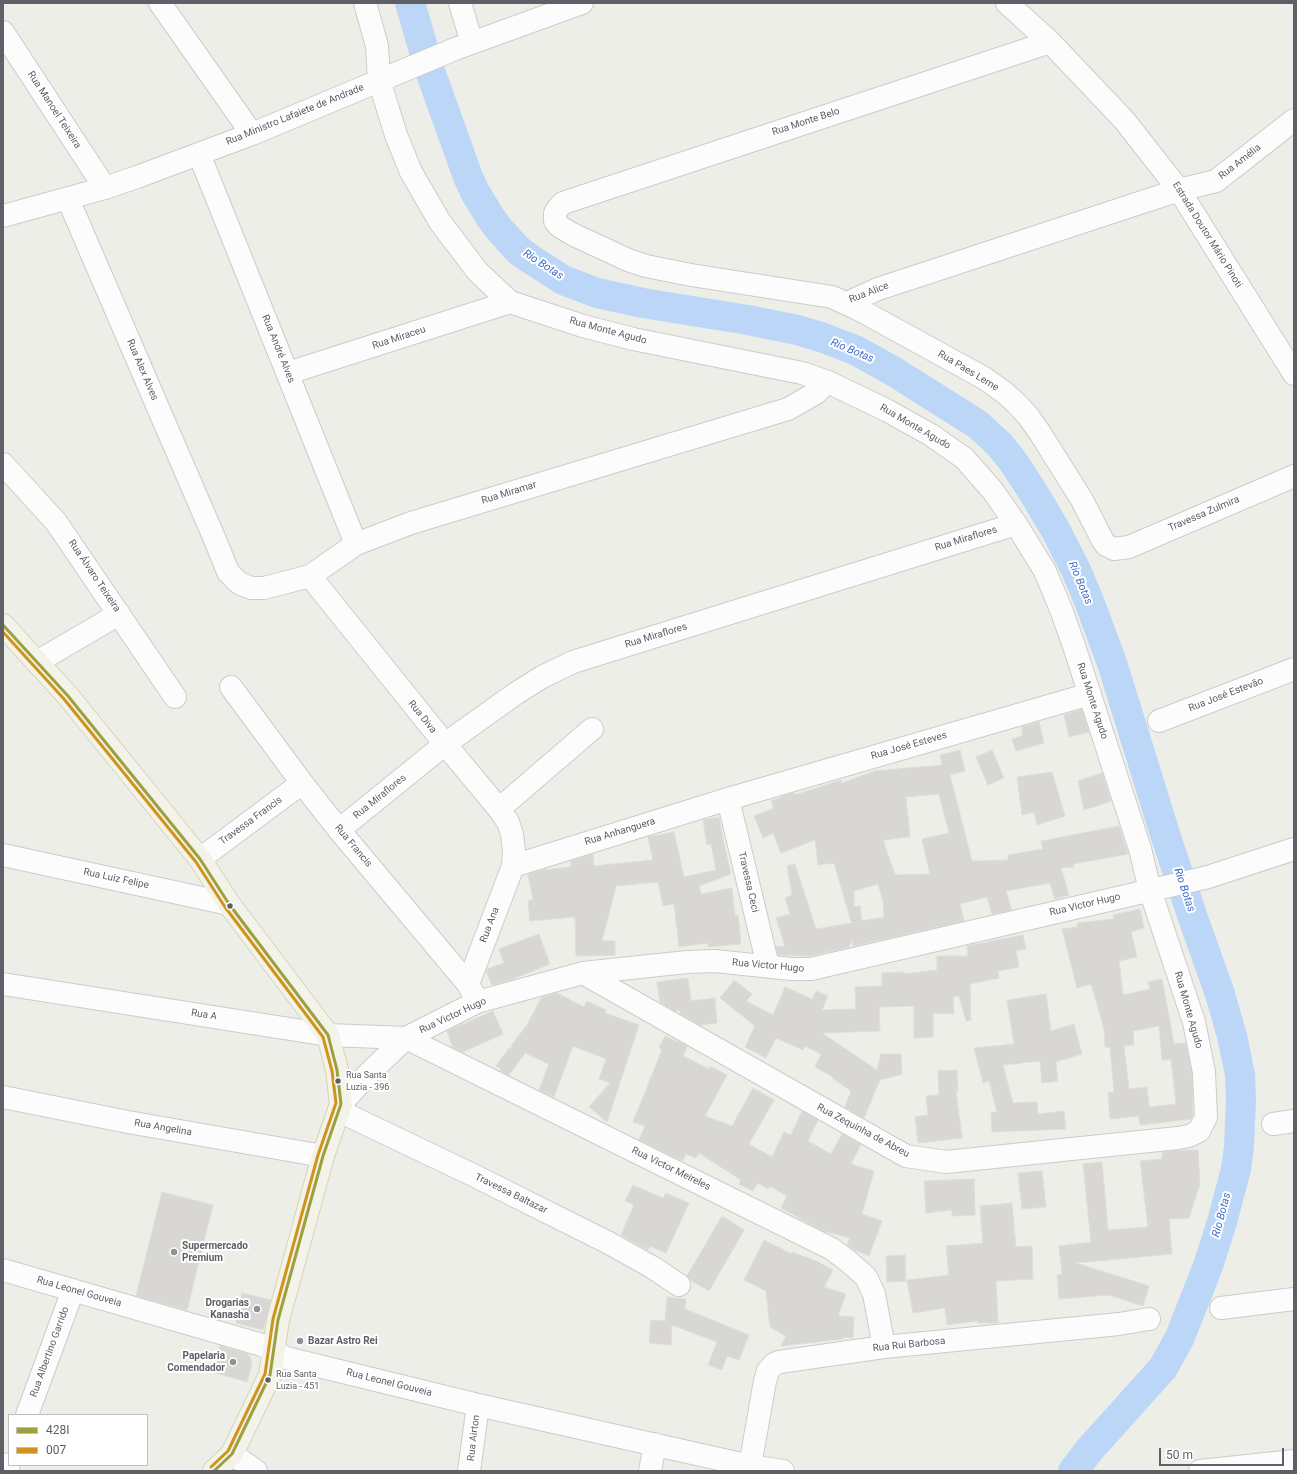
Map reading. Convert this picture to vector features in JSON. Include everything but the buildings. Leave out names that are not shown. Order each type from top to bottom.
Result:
[{"type":"main road","points":[[3,625],[68,696],[200,859],[229,904],[328,1035],[337,1070],[340,1108],[323,1156],[278,1320],[270,1375],[232,1454],[214,1471]]},
{"type":"street","points":[[160,3],[252,134]]},
{"type":"street","name":"Rua Monte Agudo","points":[[365,3],[377,46],[379,80],[396,135],[411,172],[440,222],[478,272],[510,302],[627,338],[802,373],[828,382],[895,414],[932,435],[964,458],[993,491],[1016,524],[1045,571],[1053,588],[1072,640],[1140,849],[1156,889],[1197,1037],[1204,1072],[1206,1117],[1199,1131]]},
{"type":"street","points":[[460,3],[472,43]]},
{"type":"street","name":"Rua Ministro Lafaiete de Andrade","points":[[3,216],[105,188],[199,154],[252,134],[379,80],[472,43],[582,3]]},
{"type":"street","name":"Estrada Doutor Mário Pinoti","points":[[1007,3],[1050,42],[1124,120],[1179,190],[1294,374]]},
{"type":"street","name":"Rua Manoel Teixeira","points":[[3,32],[105,188]]},
{"type":"street","name":"Rua Monte Belo","points":[[563,203],[1050,42]]},
{"type":"street","name":"Rua Amélia","points":[[1179,190],[1216,181],[1294,120]]},
{"type":"street","name":"Rua André Alves","points":[[199,154],[356,544]]},
{"type":"street","name":"Rua Alice","points":[[563,203],[558,207],[555,213],[555,220],[559,226],[586,242],[628,260],[646,266],[691,275],[832,297],[847,303],[878,289],[1179,190]]},
{"type":"street","name":"Rua Alex Alves","points":[[68,199],[216,542]]},
{"type":"street","name":"Rua Miraceu","points":[[288,373],[510,302]]},
{"type":"street","name":"Rua Paes Leme","points":[[847,303],[984,378],[1017,404],[1040,433],[1066,474],[1082,500],[1103,541],[1106,545],[1114,549]]},
{"type":"street","name":"Rua Miramar","points":[[216,542],[228,572],[239,583],[251,588],[264,588],[310,576],[356,544],[411,523],[788,408],[816,393],[828,382]]},
{"type":"street","name":"Rua Álvaro Teixeira","points":[[3,464],[56,522],[175,697]]},
{"type":"street","name":"Travessa Zulmira","points":[[1114,549],[1130,547],[1294,476]]},
{"type":"street","name":"Rua Miraflores","points":[[339,830],[445,744],[515,694],[542,677],[573,662],[1016,524]]},
{"type":"street","name":"Rua Diva","points":[[310,576],[499,809],[508,822],[512,834],[514,851],[513,866]]},
{"type":"street","points":[[37,662],[119,614]]},
{"type":"street","name":"Rua José Estevão","points":[[1159,721],[1294,668]]},
{"type":"street","name":"Rua Francis","points":[[231,687],[339,830],[473,993]]},
{"type":"street","name":"Rua José Esteves","points":[[728,799],[1090,694]]},
{"type":"street","points":[[499,809],[592,729]]},
{"type":"street","name":"Travessa Francis","points":[[200,859],[302,783]]},
{"type":"street","name":"Rua Anhanguera","points":[[513,866],[728,799]]},
{"type":"street","name":"Travessa Ceci","points":[[728,799],[768,966]]},
{"type":"street","name":"Rua Victor Hugo","points":[[340,1108],[369,1073],[406,1038],[473,993],[583,973],[687,962],[715,961],[791,969],[811,969],[1194,881],[1294,849]]},
{"type":"street","name":"Rua Luiz Felipe","points":[[3,855],[229,904]]},
{"type":"street","name":"Rua Ana","points":[[473,993],[513,866]]},
{"type":"street","name":"Rua Zequinha de Abreu","points":[[583,973],[906,1156],[946,1162],[1178,1138],[1189,1136],[1199,1131]]},
{"type":"street","name":"Rua A","points":[[3,984],[328,1035],[406,1038]]},
{"type":"street","name":"Rua Victor Meireles","points":[[406,1038],[832,1249],[866,1277],[874,1294],[884,1347]]},
{"type":"street","name":"Rua Angelina","points":[[3,1097],[128,1122],[323,1156]]},
{"type":"street","name":"Travessa Baltazar","points":[[340,1108],[607,1242],[652,1267],[679,1285]]},
{"type":"street","name":"Rua Leonel Gouveia","points":[[3,1270],[262,1345],[286,1358],[478,1405],[750,1466],[782,1471]]},
{"type":"street","name":"Rua Albertino Garrido","points":[[27,1414],[73,1290]]},
{"type":"street","points":[[1221,1308],[1294,1299]]},
{"type":"street","name":"Rua Rui Barbosa","points":[[750,1466],[765,1381],[768,1371],[774,1364],[779,1362],[884,1347],[1119,1324],[1149,1319]]},
{"type":"street","name":"Rua Airton","points":[[469,1471],[478,1405]]},
{"type":"street","points":[[650,1471],[655,1444]]},
{"type":"street","points":[[232,1454],[256,1471]]},
{"type":"street","points":[[1200,1471],[1294,1461]]},
{"type":"waterway","name":"Rio Botas","points":[[410,3],[429,68],[468,177],[490,217],[518,250],[563,280],[597,293],[643,303],[748,320],[797,330],[821,337],[855,350],[893,371],[977,424],[999,444],[1012,460],[1033,492],[1055,529],[1076,570],[1113,666],[1165,834],[1220,994],[1232,1036],[1240,1075],[1241,1099],[1239,1147],[1236,1169],[1222,1222],[1208,1266],[1180,1337],[1163,1368],[1091,1448],[1073,1471]]},
{"type":"transit line","name":"428I","points":[[3,625],[68,696],[200,859],[229,904],[328,1035],[337,1070],[341,1104],[323,1156],[278,1320],[270,1375],[232,1454],[214,1471]]},
{"type":"transit line","name":"007","points":[[3,632],[64,699],[196,862],[225,907],[323,1037],[332,1071],[336,1103],[318,1155],[273,1319],[265,1374],[228,1451],[211,1467]]},
{"type":"place","name":"Rua Santa Luzia - 396","points":[[338,1081]]},
{"type":"place","name":"Supermercado Premium","points":[[174,1252]]},
{"type":"place","name":"Drogarias Kanasha","points":[[257,1309]]},
{"type":"place","name":"Bazar Astro Rei","points":[[300,1341]]},
{"type":"place","name":"Papelaria Comendador","points":[[233,1362]]},
{"type":"place","name":"Rua Santa Luzia - 451","points":[[268,1380]]}]
